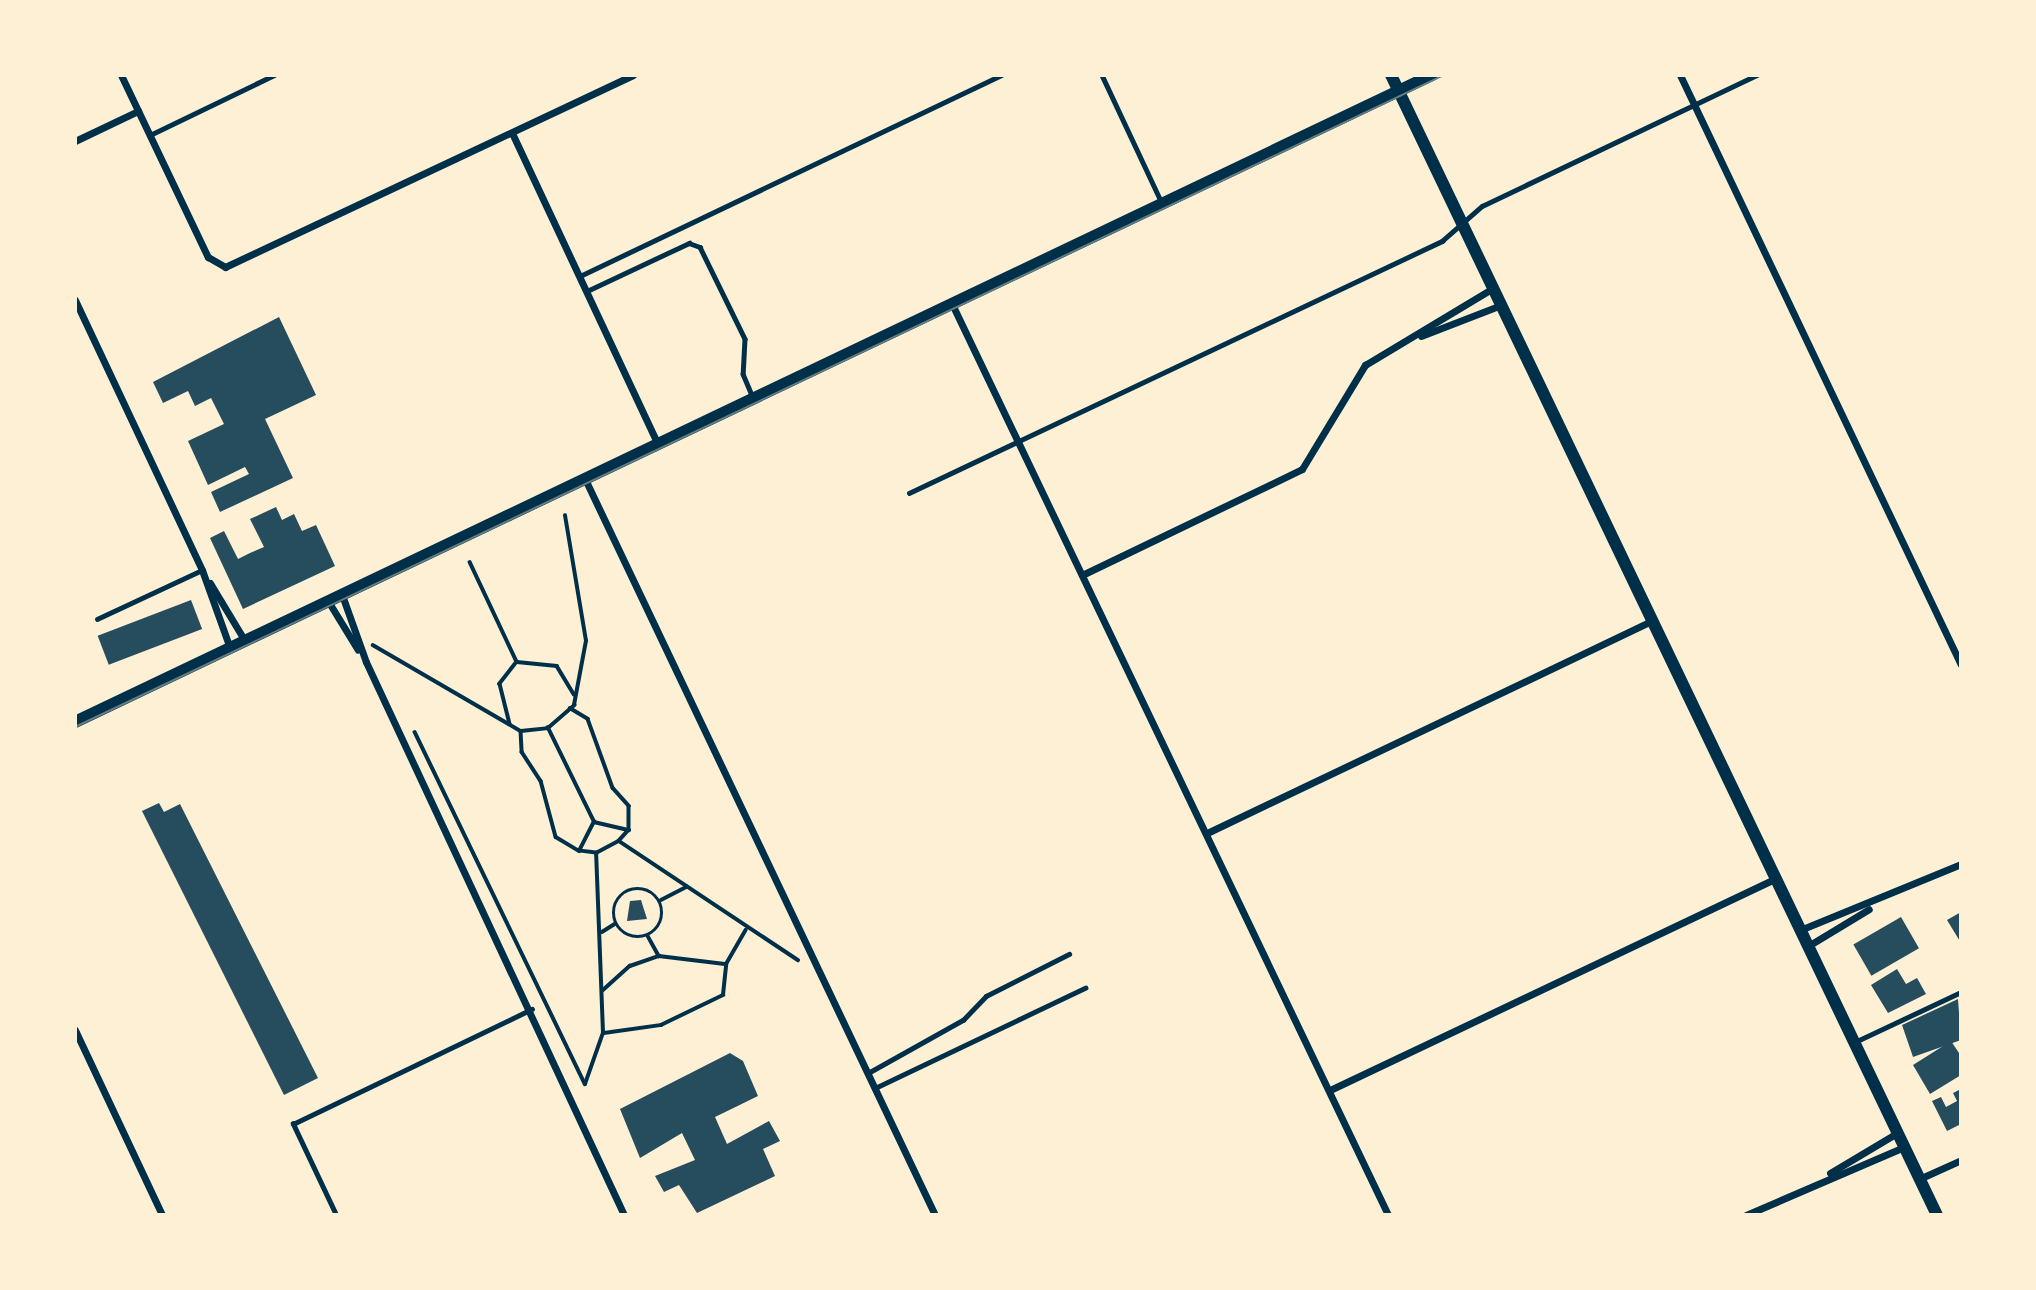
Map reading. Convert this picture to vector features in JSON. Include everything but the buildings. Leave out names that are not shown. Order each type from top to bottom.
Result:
[{"type":"street","points":[[121,75],[208,257],[218,265],[242,262],[633,75]]},
{"type":"street","points":[[1391,75],[1937,1215]]},
{"type":"street","points":[[75,722],[1432,75]]},
{"type":"street","points":[[1680,75],[1961,665]]},
{"type":"street","points":[[75,141],[138,111]]},
{"type":"street","points":[[512,133],[658,444]]},
{"type":"street","points":[[1082,575],[1303,469],[1358,371],[1493,288]]},
{"type":"street","points":[[75,300],[202,570],[244,641]]},
{"type":"street","points":[[952,304],[1388,1215]]},
{"type":"street","points":[[1410,340],[1501,305]]},
{"type":"street","points":[[585,479],[935,1215]]},
{"type":"street","points":[[202,570],[230,648]]},
{"type":"street","points":[[342,594],[366,662],[532,1009],[624,1215]]},
{"type":"street","points":[[328,601],[366,662]]},
{"type":"street","points":[[1206,833],[1651,621]]},
{"type":"street","points":[[1800,930],[1878,903],[1961,864]]},
{"type":"street","points":[[1330,1090],[1775,879]]},
{"type":"street","points":[[1808,946],[1878,903]]},
{"type":"street","points":[[75,1030],[162,1215]]},
{"type":"street","points":[[1821,1179],[1897,1133]]},
{"type":"street","points":[[1746,1215],[1821,1179],[1904,1147]]},
{"type":"street","points":[[1919,1179],[1961,1160]]},
{"type":"lane","points":[[149,135],[274,75]]},
{"type":"lane","points":[[580,276],[1001,75]]},
{"type":"lane","points":[[1102,75],[1162,204]]},
{"type":"lane","points":[[909,493],[1441,241],[1482,206],[1756,75]]},
{"type":"lane","points":[[587,291],[690,243],[700,247],[745,340],[743,374],[753,399]]},
{"type":"lane","points":[[97,620],[202,570]]},
{"type":"lane","points":[[867,1073],[963,1020],[986,996],[1069,954]]},
{"type":"lane","points":[[874,1089],[1085,988]]},
{"type":"lane","points":[[1854,1042],[1961,992]]},
{"type":"lane","points":[[336,1215],[293,1124],[532,1009]]},
{"type":"path","points":[[379,658],[373,645],[521,731],[548,728],[570,708],[575,697],[586,641],[565,516]]},
{"type":"path","points":[[470,562],[517,662]]},
{"type":"path","points":[[517,662],[557,666],[575,697]]},
{"type":"path","points":[[511,726],[500,684],[517,662]]},
{"type":"path","points":[[521,731],[522,752],[541,781],[556,837],[579,851],[596,853],[619,841],[629,830],[629,806],[613,788],[588,719],[570,708]]},
{"type":"path","points":[[410,720],[585,1084],[603,1033],[596,853]]},
{"type":"path","points":[[548,728],[594,822]]},
{"type":"path","points":[[594,822],[629,830]]},
{"type":"path","points":[[579,851],[594,822]]},
{"type":"path","points":[[619,841],[747,930],[798,960]]},
{"type":"path","points":[[660,900],[687,887]]},
{"type":"path","points":[[645,888],[660,900],[662,921],[648,936],[629,937],[615,924],[614,905],[626,890],[645,888]]},
{"type":"path","points":[[601,933],[615,924]]},
{"type":"path","points":[[603,1033],[661,1025],[723,995],[726,964],[747,930]]},
{"type":"path","points":[[648,936],[659,956]]},
{"type":"path","points":[[602,991],[630,966],[659,956],[726,964]]},
{"type":"tram line","points":[[75,727],[1444,75]]}]
